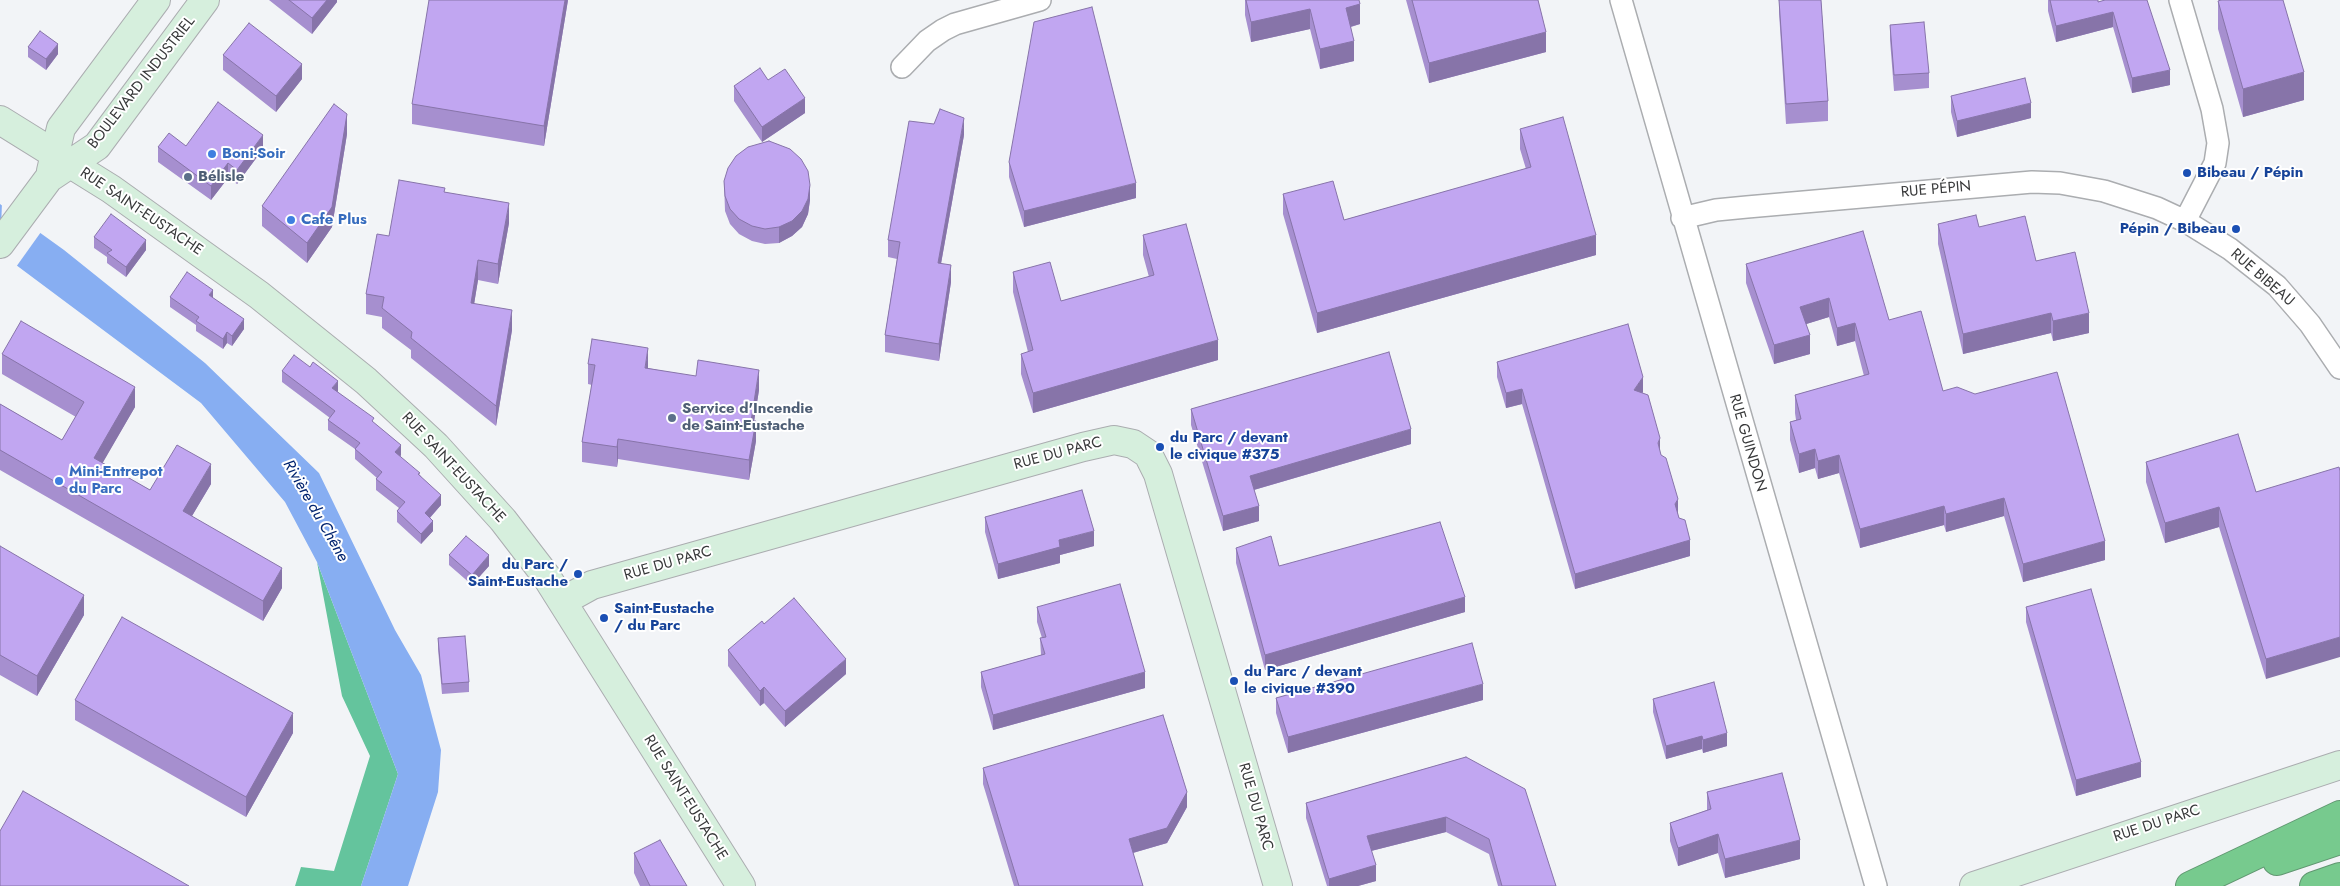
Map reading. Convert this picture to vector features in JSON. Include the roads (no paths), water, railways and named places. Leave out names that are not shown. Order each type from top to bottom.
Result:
[{"type":"highway","points":[[2190,886],[2340,815]]},
{"type":"highway","points":[[2200,886],[2340,840]]},
{"type":"highway","points":[[2314,886],[2340,878]]},
{"type":"street","name":"BOULEVARD INDUSTRIEL","points":[[58,165],[61,128],[156,0]]},
{"type":"street","name":"BOULEVARD INDUSTRIEL","points":[[0,244],[58,165],[97,146],[205,0]]},
{"type":"street","points":[[902,67],[927,41],[943,30],[971,19],[1040,0]]},
{"type":"street","name":"RUE GUINDON","points":[[1620,0],[1876,886]]},
{"type":"street","points":[[2180,0],[2212,109],[2218,143],[2216,164],[2185,221]]},
{"type":"street","name":"RUE SAINT-EUSTACHE","points":[[0,120],[58,165],[111,189],[218,265],[294,322],[366,381],[420,431],[485,500],[537,563],[563,601],[741,886]]},
{"type":"street","name":"RUE PÉPIN","points":[[1682,218],[1716,210],[2032,182],[2060,183],[2104,191],[2158,208],[2185,221]]},
{"type":"street","name":"RUE BIBEAU","points":[[2185,221],[2230,249],[2277,286],[2310,324],[2340,368]]},
{"type":"street","name":"RUE DU PARC","points":[[563,601],[592,586],[1091,444],[1114,440],[1133,444],[1148,454],[1156,466],[1278,886]]},
{"type":"street","name":"RUE DU PARC","points":[[1974,886],[2340,765]]},
{"type":"water","name":"Rivière du Chêne","points":[[0,204],[64,250],[205,363],[319,473],[395,630],[421,675],[441,750],[438,792],[408,886],[361,886],[398,774],[317,562],[285,502],[201,403],[0,253]]},
{"type":"place","name":"Boni-Soir","points":[[212,154]]},
{"type":"place","name":"Bibeau / Pépin","points":[[2187,173]]},
{"type":"place","name":"Bélisle","points":[[188,177]]},
{"type":"place","name":"Cafe Plus","points":[[291,220]]},
{"type":"place","name":"Pépin / Bibeau","points":[[2236,229]]},
{"type":"place","name":"Service d'Incendie de Saint-Eustache","points":[[672,418]]},
{"type":"place","name":"du Parc / devant le civique #375","points":[[1160,447]]},
{"type":"place","name":"Mini-Entrepot du Parc","points":[[59,481]]},
{"type":"place","name":"du Parc / Saint-Eustache","points":[[578,574]]},
{"type":"place","name":"Saint-Eustache / du Parc","points":[[604,618]]},
{"type":"place","name":"du Parc / devant le civique #390","points":[[1234,681]]}]
